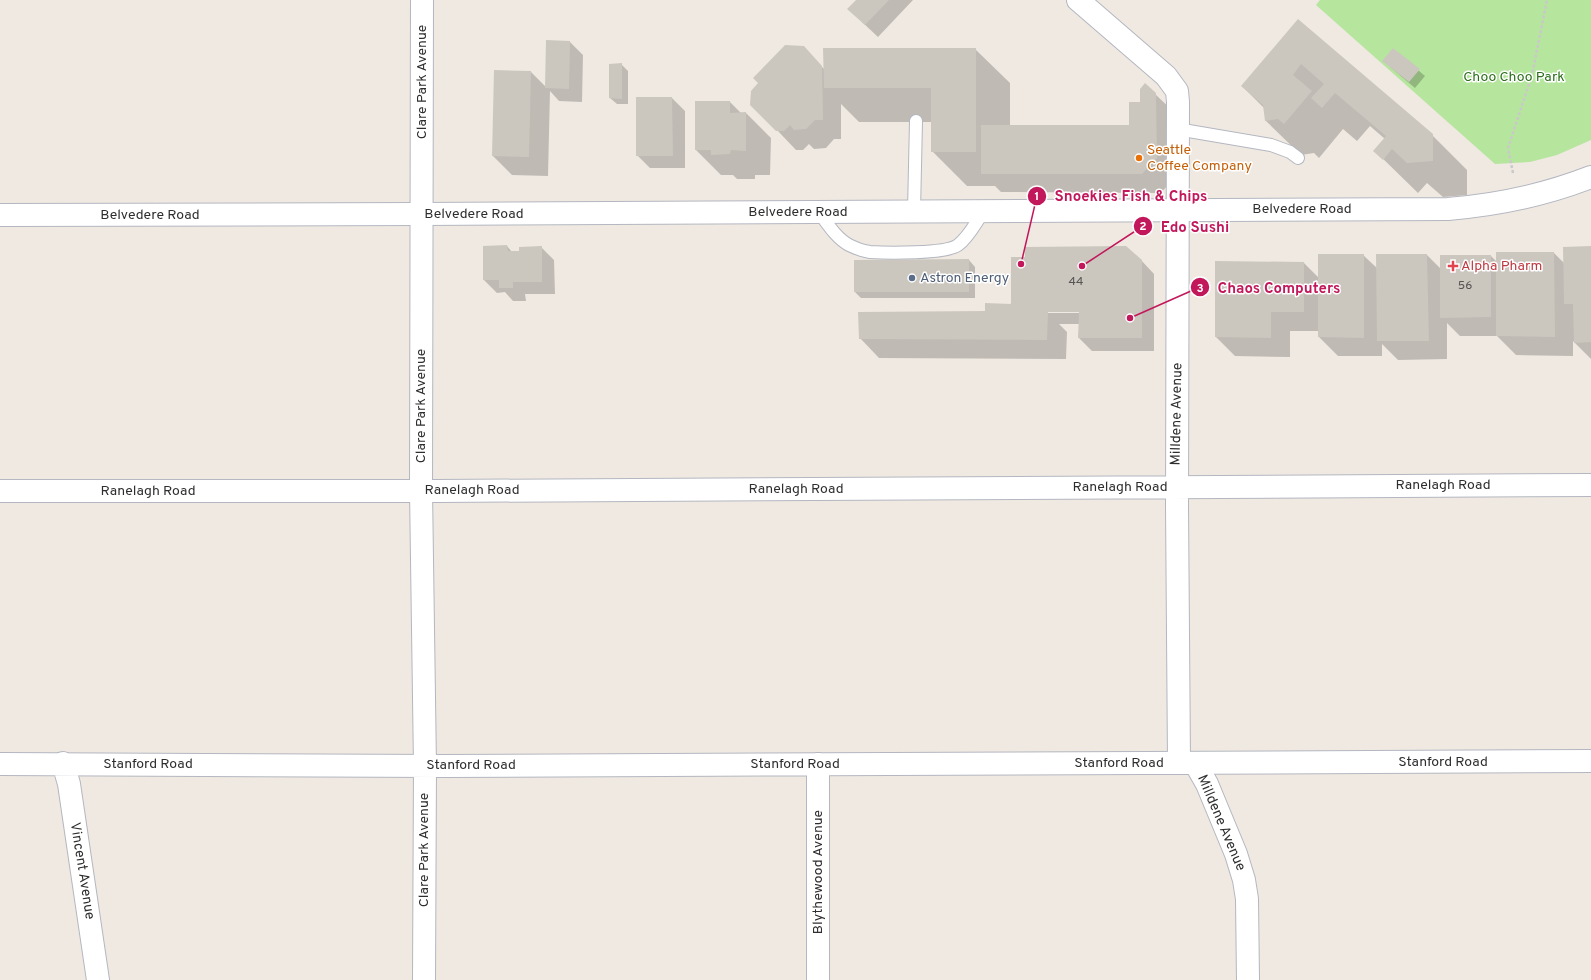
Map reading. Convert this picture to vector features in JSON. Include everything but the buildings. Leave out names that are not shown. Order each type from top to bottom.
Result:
[{"type":"street","name":"Clare Park Avenue","points":[[422,0],[421,490],[424,766],[424,980]]},
{"type":"street","name":"Milldene Avenue","points":[[1078,0],[1166,76],[1177,91],[1177,487],[1187,762],[1207,784],[1236,854],[1244,880],[1247,899],[1248,980]]},
{"type":"street","name":"Belvedere Road","points":[[0,215],[1448,209],[1471,207],[1535,195],[1591,177]]},
{"type":"street","name":"Ranelagh Road","points":[[0,491],[1591,485]]},
{"type":"street","name":"Stanford Road","points":[[0,764],[63,763],[424,766],[1591,761]]},
{"type":"street","name":"Vincent Avenue","points":[[63,763],[69,784],[98,980]]},
{"type":"street","name":"Blythewood Avenue","points":[[818,764],[818,980]]},
{"type":"lane","points":[[914,211],[916,121]]},
{"type":"lane","points":[[1178,130],[1271,145],[1290,152],[1298,158]]},
{"type":"lane","points":[[818,211],[840,238],[847,244],[857,249],[870,252],[933,252],[950,249],[957,245],[971,230],[984,211]]},
{"type":"path","points":[[1513,173],[1508,148],[1532,75],[1547,0]]},
{"type":"green space","name":"Choo Choo Park","points":[[1320,0],[1591,0],[1591,140],[1557,155],[1530,162],[1495,164],[1316,5]]},
{"type":"place","name":"Seattle Coffee Company","points":[[1139,158]]},
{"type":"place","name":"Snoekies Fish & Chips","points":[[1021,264]]},
{"type":"place","name":"Edo Sushi","points":[[1082,266]]},
{"type":"place","name":"Alpha Pharm","points":[[1453,266]]},
{"type":"place","name":"Astron Energy","points":[[912,278]]},
{"type":"place","name":"Chaos Computers","points":[[1130,318]]}]
